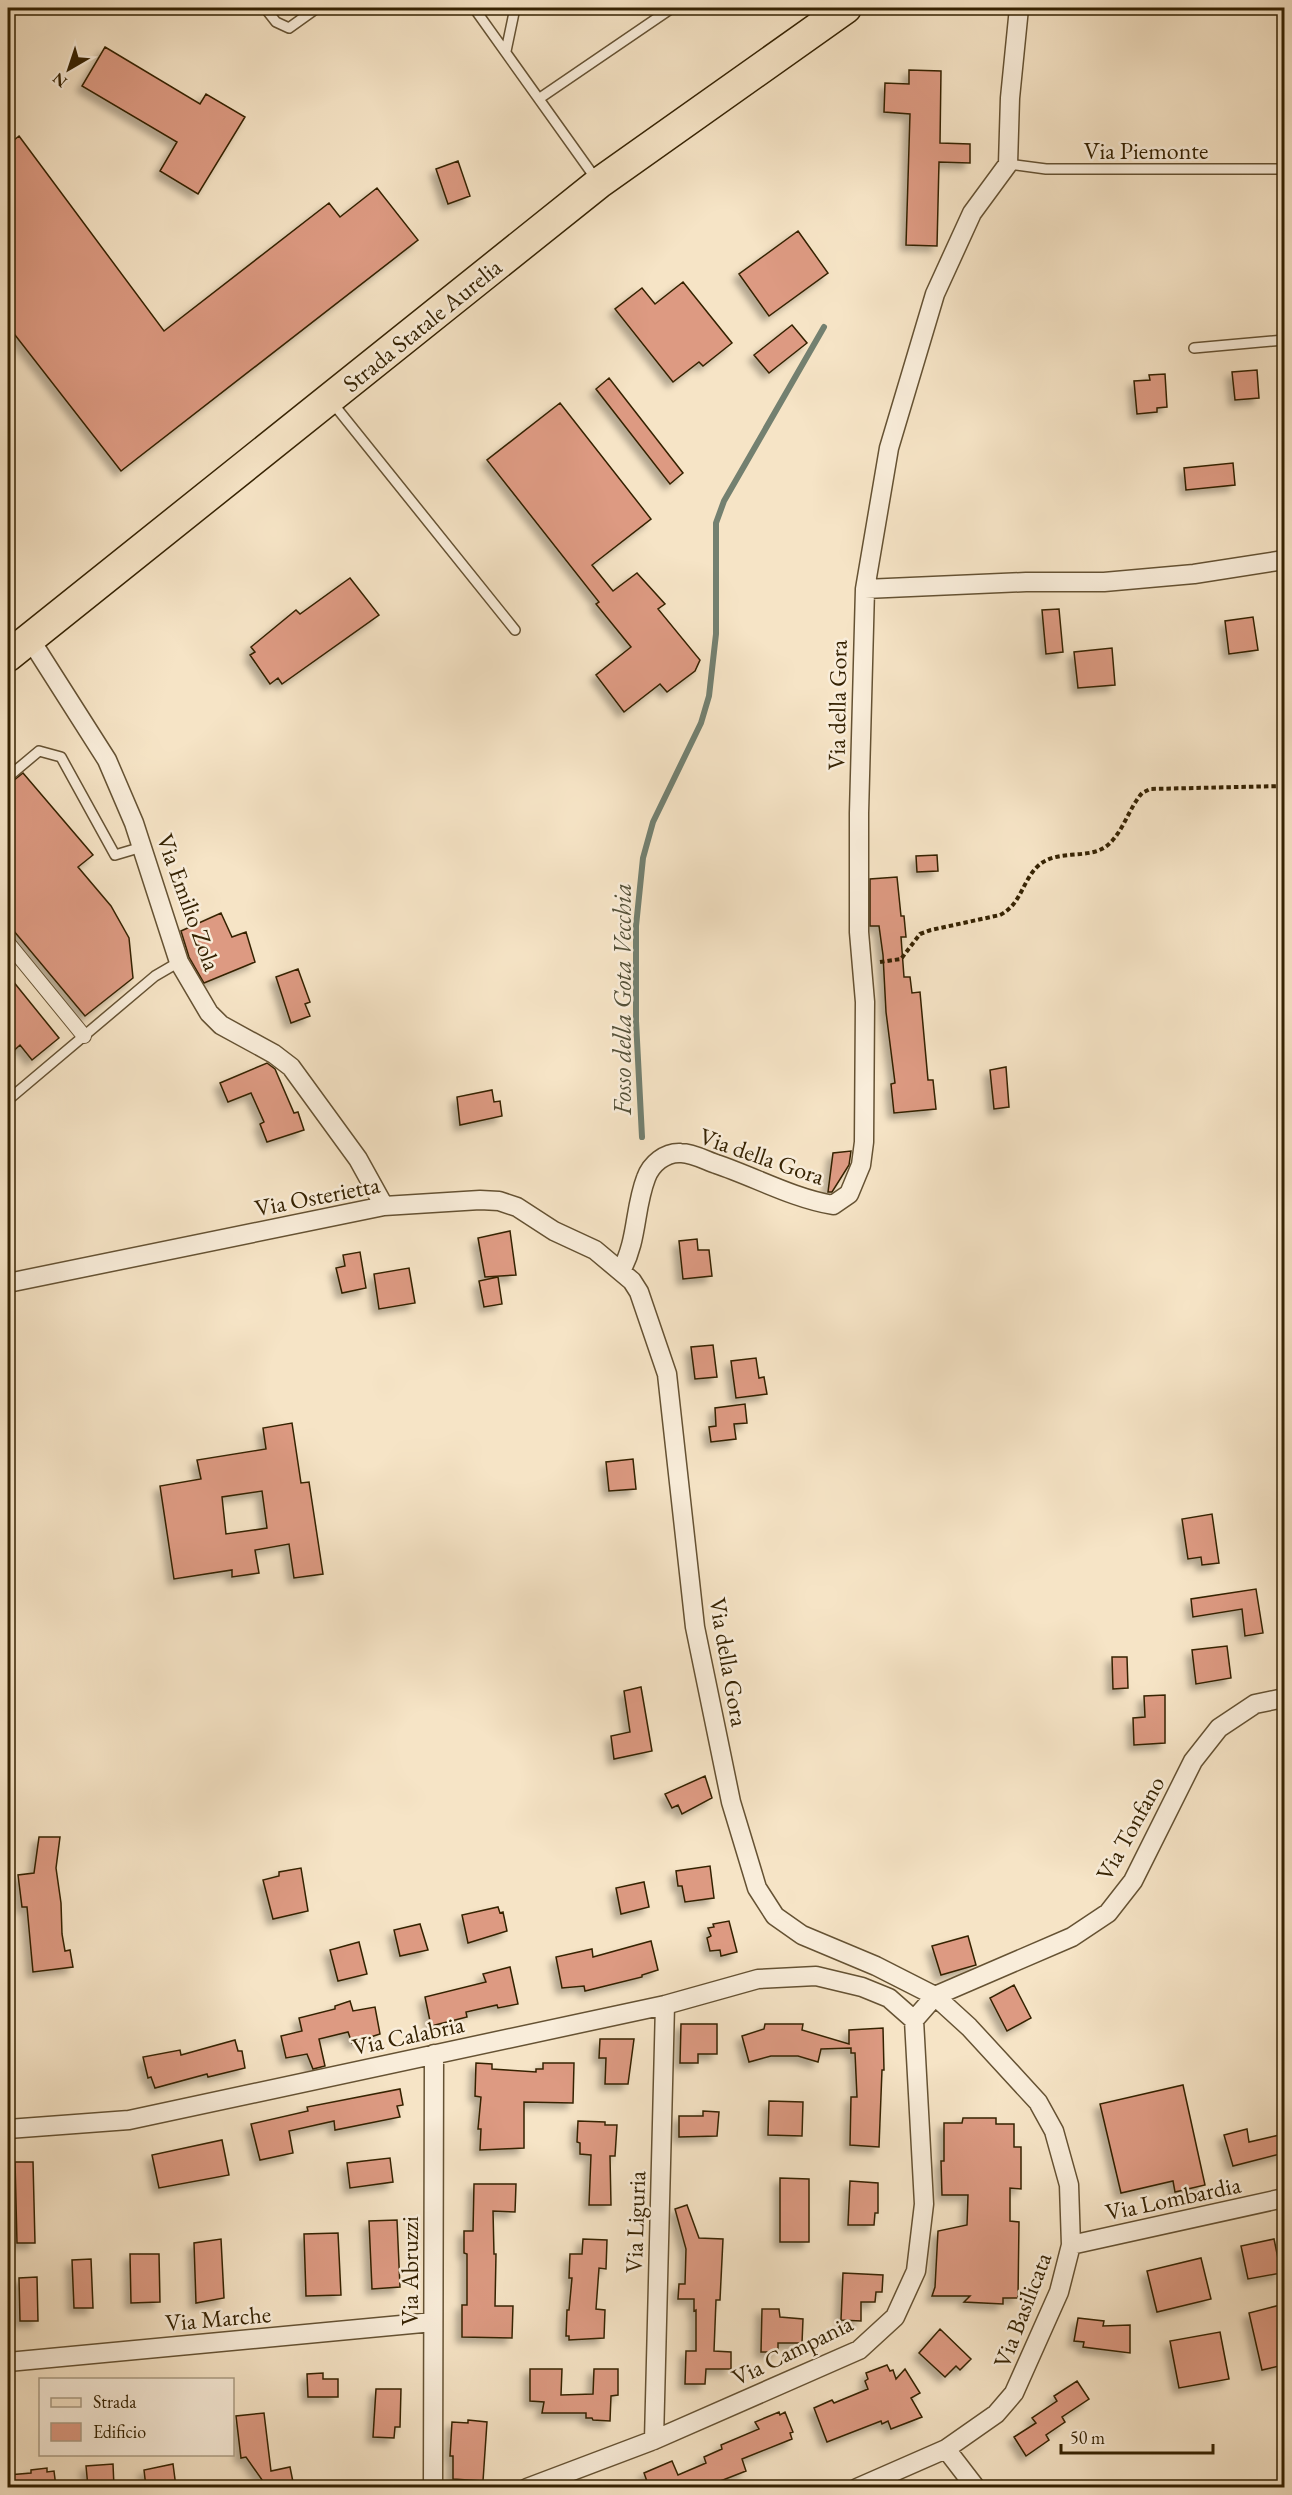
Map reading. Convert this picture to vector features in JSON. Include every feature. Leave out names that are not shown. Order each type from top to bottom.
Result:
[{"type":"main road","name":"Strada Statale Aurelia","points":[[19,648],[599,183],[846,8]]},
{"type":"street","points":[[1008,164],[1010,98],[1019,8]]},
{"type":"street","name":"Via della Gora","points":[[935,1996],[876,1966],[802,1935],[776,1916],[757,1888],[731,1802],[695,1627],[667,1374],[639,1292],[632,1281],[621,1271],[631,1253],[646,1178],[661,1158],[681,1153],[693,1156],[745,1174],[810,1201],[833,1205],[849,1194],[861,1165],[864,1142],[865,1002],[859,932],[859,746],[864,589],[889,448],[935,294],[972,213],[1008,164]]},
{"type":"street","points":[[864,589],[1026,582],[1104,582],[1194,573],[1284,560]]},
{"type":"street","name":"Via Emilio Zola","points":[[19,648],[107,760],[135,823],[179,962],[209,1013],[221,1025],[274,1054],[291,1067],[358,1159],[384,1206]]},
{"type":"street","points":[[8,943],[84,1036]]},
{"type":"street","name":"Via Osterietta","points":[[8,1284],[384,1206],[480,1200],[500,1201],[517,1207],[554,1231],[595,1250],[621,1271]]},
{"type":"street","name":"Via Tonfano","points":[[935,1996],[1072,1937],[1108,1913],[1133,1881],[1193,1761],[1219,1728],[1255,1704],[1284,1698]]},
{"type":"street","points":[[816,1976],[825,1945]]},
{"type":"street","name":"Via Calabria","points":[[8,2129],[129,2120],[665,2005],[758,1979],[816,1976],[862,1987],[889,1998],[914,2020]]},
{"type":"street","points":[[914,2020],[935,1996]]},
{"type":"street","name":"Via Basilicata","points":[[856,2487],[946,2449],[996,2414],[1014,2393],[1059,2292],[1071,2245],[1071,2204],[1066,2169],[1054,2131],[1038,2102],[988,2045],[935,1996]]},
{"type":"street","name":"Via Liguria","points":[[654,2440],[665,2005]]},
{"type":"street","name":"Via Campania","points":[[527,2487],[654,2440],[859,2350],[895,2317],[916,2271],[924,2204],[914,2020]]},
{"type":"street","name":"Via Abruzzi","points":[[433,2487],[434,2054]]},
{"type":"street","name":"Via Lombardia","points":[[1071,2245],[1284,2198]]},
{"type":"street","name":"Via Marche","points":[[8,2362],[433,2322]]},
{"type":"street","points":[[946,2449],[976,2487]]},
{"type":"lane","points":[[265,8],[276,22],[289,28],[318,8]]},
{"type":"lane","points":[[474,8],[599,183]]},
{"type":"lane","points":[[506,51],[515,8]]},
{"type":"lane","points":[[540,98],[672,8]]},
{"type":"lane","name":"Via Piemonte","points":[[1008,164],[1046,169],[1284,169]]},
{"type":"lane","points":[[1194,348],[1284,340]]},
{"type":"lane","points":[[330,399],[515,630]]},
{"type":"lane","points":[[8,777],[39,751],[61,757],[115,855],[142,847]]},
{"type":"lane","points":[[8,1100],[155,976],[179,962]]},
{"type":"path","points":[[862,963],[901,959],[920,934],[1000,915],[1010,910],[1041,863],[1056,857],[1096,852],[1109,844],[1142,793],[1150,789],[1284,786]]},
{"type":"building","points":[[105,47],[200,104],[206,94],[245,117],[198,194],[160,171],[177,142],[82,86]]},
{"type":"building","points":[[909,70],[941,71],[940,143],[970,144],[970,163],[939,162],[937,246],[906,245],[910,114],[884,112],[885,83],[909,84]]},
{"type":"building","points":[[19,136],[164,331],[329,203],[340,217],[377,188],[418,240],[121,471],[8,326],[8,145]]},
{"type":"building","points":[[458,161],[470,196],[448,204],[436,169]]},
{"type":"building","points":[[798,231],[828,273],[769,316],[739,274]]},
{"type":"building","points":[[683,282],[732,343],[703,366],[699,362],[673,382],[615,309],[642,288],[655,304]]},
{"type":"building","points":[[792,325],[807,343],[769,373],[754,355]]},
{"type":"building","points":[[1257,370],[1259,398],[1235,400],[1232,372]]},
{"type":"building","points":[[1165,374],[1167,407],[1157,408],[1157,412],[1137,414],[1134,381],[1150,380],[1149,375]]},
{"type":"building","points":[[609,378],[683,473],[670,484],[596,389]]},
{"type":"building","points":[[560,403],[651,519],[592,565],[613,591],[637,573],[665,604],[658,609],[700,660],[695,671],[667,692],[660,684],[624,712],[596,675],[631,647],[596,604],[599,602],[487,460]]},
{"type":"building","points":[[1233,463],[1235,485],[1186,490],[1184,468]]},
{"type":"building","points":[[350,578],[379,615],[282,684],[278,678],[270,684],[250,655],[255,652],[251,647],[296,610],[300,614]]},
{"type":"building","points":[[1059,609],[1063,652],[1046,654],[1042,610]]},
{"type":"building","points":[[1253,617],[1258,650],[1229,654],[1225,621]]},
{"type":"building","points":[[1112,648],[1115,685],[1078,688],[1074,652]]},
{"type":"building","points":[[23,773],[93,855],[78,867],[111,906],[129,938],[133,978],[85,1016],[8,924],[8,785]]},
{"type":"building","points":[[937,855],[938,871],[917,872],[916,856]]},
{"type":"building","points":[[897,877],[901,916],[904,916],[906,937],[901,937],[904,977],[910,977],[912,993],[920,992],[928,1080],[933,1080],[936,1109],[894,1113],[891,1084],[895,1083],[886,1012],[883,955],[879,926],[870,926],[870,879]]},
{"type":"building","points":[[221,913],[232,937],[246,932],[255,962],[204,983],[189,957],[181,931]]},
{"type":"building","points":[[298,969],[310,1002],[305,1004],[310,1016],[291,1023],[276,977]]},
{"type":"building","points":[[8,975],[59,1038],[32,1060],[20,1045],[8,1056]]},
{"type":"building","points":[[267,1063],[275,1069],[294,1113],[298,1112],[304,1130],[267,1142],[260,1124],[264,1122],[251,1093],[228,1102],[220,1083]]},
{"type":"building","points":[[1006,1067],[1009,1107],[994,1109],[990,1070]]},
{"type":"building","points":[[492,1090],[494,1102],[500,1101],[502,1116],[460,1125],[457,1097]]},
{"type":"building","points":[[851,1151],[849,1165],[832,1192],[828,1192],[833,1153]]},
{"type":"building","points":[[510,1231],[516,1275],[485,1277],[478,1238]]},
{"type":"building","points":[[697,1239],[698,1250],[709,1250],[712,1276],[683,1279],[679,1241]]},
{"type":"building","points":[[360,1252],[366,1288],[342,1293],[336,1268],[345,1266],[343,1255]]},
{"type":"building","points":[[409,1268],[415,1303],[379,1309],[374,1274]]},
{"type":"building","points":[[498,1277],[502,1304],[484,1307],[479,1281]]},
{"type":"building","points":[[713,1345],[717,1377],[695,1379],[691,1347]]},
{"type":"building","points":[[756,1358],[759,1378],[764,1377],[767,1394],[736,1398],[731,1361]]},
{"type":"building","points":[[745,1404],[747,1423],[734,1424],[736,1439],[711,1442],[709,1427],[716,1426],[715,1408]]},
{"type":"building","points":[[292,1423],[301,1483],[309,1482],[323,1574],[294,1578],[289,1544],[255,1550],[259,1573],[232,1577],[232,1570],[174,1579],[160,1486],[201,1479],[197,1460],[266,1449],[263,1428]],"holes":[[[262,1491],[267,1528],[226,1534],[222,1497]]]},
{"type":"building","points":[[633,1459],[636,1489],[609,1491],[606,1462]]},
{"type":"building","points":[[1212,1514],[1219,1563],[1202,1565],[1201,1557],[1188,1559],[1182,1519]]},
{"type":"building","points":[[1256,1589],[1263,1633],[1245,1636],[1242,1609],[1193,1617],[1191,1599]]},
{"type":"building","points":[[1227,1646],[1231,1678],[1196,1684],[1192,1650]]},
{"type":"building","points":[[1112,1657],[1127,1657],[1128,1688],[1113,1689]]},
{"type":"building","points":[[641,1687],[652,1751],[614,1759],[611,1736],[630,1732],[624,1691]]},
{"type":"building","points":[[1165,1695],[1165,1743],[1134,1745],[1133,1718],[1145,1717],[1144,1696]]},
{"type":"building","points":[[705,1776],[712,1798],[682,1814],[678,1805],[672,1808],[665,1794]]},
{"type":"building","points":[[39,1837],[60,1837],[56,1868],[61,1903],[62,1934],[65,1951],[70,1950],[73,1967],[33,1972],[27,1907],[22,1907],[18,1875],[34,1873]]},
{"type":"building","points":[[710,1866],[714,1898],[685,1902],[682,1886],[678,1886],[676,1871]]},
{"type":"building","points":[[301,1868],[308,1911],[273,1919],[263,1880],[279,1876],[279,1872]]},
{"type":"building","points":[[644,1882],[649,1907],[621,1914],[616,1888]]},
{"type":"building","points":[[498,1907],[500,1913],[503,1912],[507,1931],[468,1943],[462,1915]]},
{"type":"building","points":[[729,1921],[737,1952],[721,1956],[720,1950],[710,1951],[707,1938],[711,1936],[708,1928],[714,1927],[713,1924]]},
{"type":"building","points":[[420,1924],[428,1950],[400,1956],[394,1930]]},
{"type":"building","points":[[968,1936],[976,1965],[941,1975],[932,1946]]},
{"type":"building","points":[[651,1941],[658,1970],[642,1975],[642,1977],[585,1991],[584,1986],[562,1988],[556,1957],[592,1949],[593,1957]]},
{"type":"building","points":[[359,1942],[367,1974],[338,1981],[330,1950]]},
{"type":"building","points":[[510,1967],[518,2004],[498,2008],[497,2005],[466,2012],[467,2017],[431,2026],[425,1997],[486,1982],[483,1974]]},
{"type":"building","points":[[1014,1985],[1031,2018],[1007,2031],[990,1998]]},
{"type":"building","points":[[350,2001],[353,2011],[375,2007],[380,2034],[352,2043],[348,2032],[319,2039],[325,2066],[313,2069],[307,2054],[286,2058],[281,2036],[302,2031],[299,2018],[335,2009],[335,2006]]},
{"type":"building","points":[[681,2024],[717,2024],[717,2054],[698,2054],[698,2063],[680,2063]]},
{"type":"building","points":[[765,2024],[803,2024],[802,2030],[849,2044],[849,2030],[883,2028],[884,2070],[882,2070],[879,2147],[850,2145],[851,2097],[857,2097],[855,2053],[851,2053],[851,2048],[821,2049],[818,2062],[798,2056],[771,2056],[749,2062],[742,2036],[764,2029]]},
{"type":"building","points":[[600,2039],[634,2039],[628,2084],[605,2084],[606,2058],[599,2058]]},
{"type":"building","points":[[235,2040],[238,2051],[242,2051],[245,2068],[208,2077],[207,2074],[155,2088],[151,2077],[148,2078],[143,2057],[180,2050],[181,2055]]},
{"type":"building","points":[[476,2063],[492,2064],[492,2069],[536,2072],[536,2069],[543,2069],[543,2063],[574,2063],[573,2103],[524,2102],[524,2148],[480,2150],[481,2129],[478,2129],[481,2097],[475,2096]]},
{"type":"building","points":[[1183,2085],[1205,2185],[1175,2192],[1173,2181],[1121,2193],[1100,2104]]},
{"type":"building","points":[[400,2089],[403,2105],[397,2106],[400,2117],[335,2130],[334,2121],[289,2131],[293,2153],[260,2160],[251,2124],[308,2111],[307,2107]]},
{"type":"building","points":[[769,2101],[803,2102],[802,2136],[768,2135]]},
{"type":"building","points":[[703,2111],[719,2112],[717,2136],[679,2137],[679,2116],[703,2116]]},
{"type":"building","points":[[963,2118],[996,2118],[996,2124],[1014,2124],[1014,2147],[1021,2147],[1021,2189],[1010,2188],[1010,2221],[1019,2222],[1018,2298],[1003,2298],[1003,2304],[964,2302],[970,2296],[932,2296],[935,2287],[938,2231],[967,2225],[968,2195],[942,2195],[941,2161],[944,2161],[944,2123],[962,2123]]},
{"type":"building","points":[[578,2121],[617,2125],[615,2156],[610,2156],[611,2205],[589,2205],[591,2155],[580,2154],[580,2143],[577,2142]]},
{"type":"building","points":[[1247,2129],[1249,2142],[1284,2134],[1284,2153],[1233,2166],[1224,2135]]},
{"type":"building","points":[[222,2140],[229,2175],[159,2188],[152,2155]]},
{"type":"building","points":[[390,2158],[393,2182],[350,2188],[347,2163]]},
{"type":"building","points":[[15,2162],[33,2162],[35,2243],[17,2243]]},
{"type":"building","points":[[780,2178],[809,2179],[809,2242],[780,2242]]},
{"type":"building","points":[[850,2181],[878,2183],[878,2213],[875,2213],[874,2225],[848,2225]]},
{"type":"building","points":[[474,2184],[516,2184],[515,2212],[493,2211],[494,2254],[496,2254],[495,2306],[513,2306],[512,2338],[462,2337],[462,2305],[467,2305],[467,2254],[464,2253],[464,2231],[473,2231]]},
{"type":"building","points":[[687,2205],[699,2238],[723,2239],[720,2300],[716,2300],[714,2351],[731,2352],[731,2369],[706,2369],[705,2384],[685,2384],[686,2351],[696,2351],[696,2310],[694,2311],[694,2299],[678,2299],[679,2284],[685,2284],[686,2249],[675,2209]]},
{"type":"building","points":[[397,2220],[400,2287],[372,2289],[369,2221]]},
{"type":"building","points":[[338,2233],[341,2295],[306,2296],[304,2234]]},
{"type":"building","points":[[221,2239],[224,2298],[196,2303],[194,2243]]},
{"type":"building","points":[[583,2239],[607,2240],[606,2269],[599,2268],[596,2309],[605,2310],[604,2338],[569,2340],[569,2336],[566,2336],[572,2278],[569,2278],[570,2254],[582,2254]]},
{"type":"building","points":[[1274,2239],[1281,2273],[1248,2279],[1241,2246]]},
{"type":"building","points":[[130,2254],[159,2254],[160,2302],[131,2303]]},
{"type":"building","points":[[1201,2258],[1211,2299],[1157,2312],[1147,2271]]},
{"type":"building","points":[[91,2259],[93,2308],[74,2308],[72,2260]]},
{"type":"building","points":[[843,2273],[883,2275],[882,2292],[876,2292],[875,2302],[861,2302],[861,2321],[841,2320]]},
{"type":"building","points":[[37,2277],[38,2321],[20,2321],[19,2278]]},
{"type":"building","points":[[1284,2304],[1284,2365],[1262,2370],[1249,2313]]},
{"type":"building","points":[[762,2309],[779,2309],[780,2317],[803,2319],[802,2343],[778,2343],[778,2352],[761,2352]]},
{"type":"building","points":[[1078,2318],[1104,2321],[1103,2326],[1130,2325],[1130,2353],[1083,2347],[1084,2342],[1074,2341]]},
{"type":"building","points":[[940,2329],[971,2359],[960,2370],[956,2366],[945,2377],[919,2353]]},
{"type":"building","points":[[1220,2332],[1229,2379],[1179,2388],[1170,2341]]},
{"type":"building","points":[[887,2365],[890,2371],[893,2370],[896,2379],[905,2369],[920,2393],[911,2398],[922,2417],[891,2429],[888,2421],[882,2424],[881,2421],[827,2442],[814,2408],[832,2400],[834,2403],[868,2389],[865,2381],[868,2379],[866,2373]]},
{"type":"building","points":[[530,2369],[562,2369],[561,2395],[593,2394],[594,2369],[618,2369],[618,2395],[611,2396],[610,2421],[586,2418],[586,2413],[542,2413],[544,2402],[530,2401]]},
{"type":"building","points":[[323,2373],[323,2379],[338,2379],[338,2397],[308,2397],[307,2374]]},
{"type":"building","points":[[1077,2381],[1089,2399],[1062,2417],[1065,2422],[1046,2435],[1049,2440],[1026,2456],[1014,2437],[1036,2423],[1032,2418],[1057,2401],[1054,2396]]},
{"type":"building","points":[[376,2389],[401,2389],[400,2427],[395,2427],[394,2438],[373,2437]]},
{"type":"building","points":[[779,2412],[780,2415],[785,2412],[793,2432],[790,2433],[792,2439],[742,2459],[746,2471],[705,2487],[649,2487],[644,2473],[672,2461],[678,2475],[706,2463],[704,2457],[722,2449],[721,2445],[759,2429],[755,2422]]},
{"type":"building","points":[[264,2413],[271,2471],[290,2467],[294,2487],[267,2487],[246,2457],[241,2458],[236,2416]]},
{"type":"building","points":[[468,2420],[487,2422],[483,2481],[453,2479],[453,2456],[450,2456],[452,2422],[468,2423]]},
{"type":"building","points":[[113,2464],[114,2487],[88,2487],[86,2466]]},
{"type":"building","points":[[173,2464],[176,2487],[146,2487],[144,2470]]},
{"type":"building","points":[[47,2468],[47,2472],[54,2471],[56,2487],[8,2487],[8,2475],[31,2473],[31,2470]]},
{"type":"waterway","name":"Fosso della Gota Vecchia","points":[[642,1137],[636,1021],[636,926],[643,858],[653,822],[701,723],[709,696],[716,634],[716,523],[724,501],[824,327]]}]
